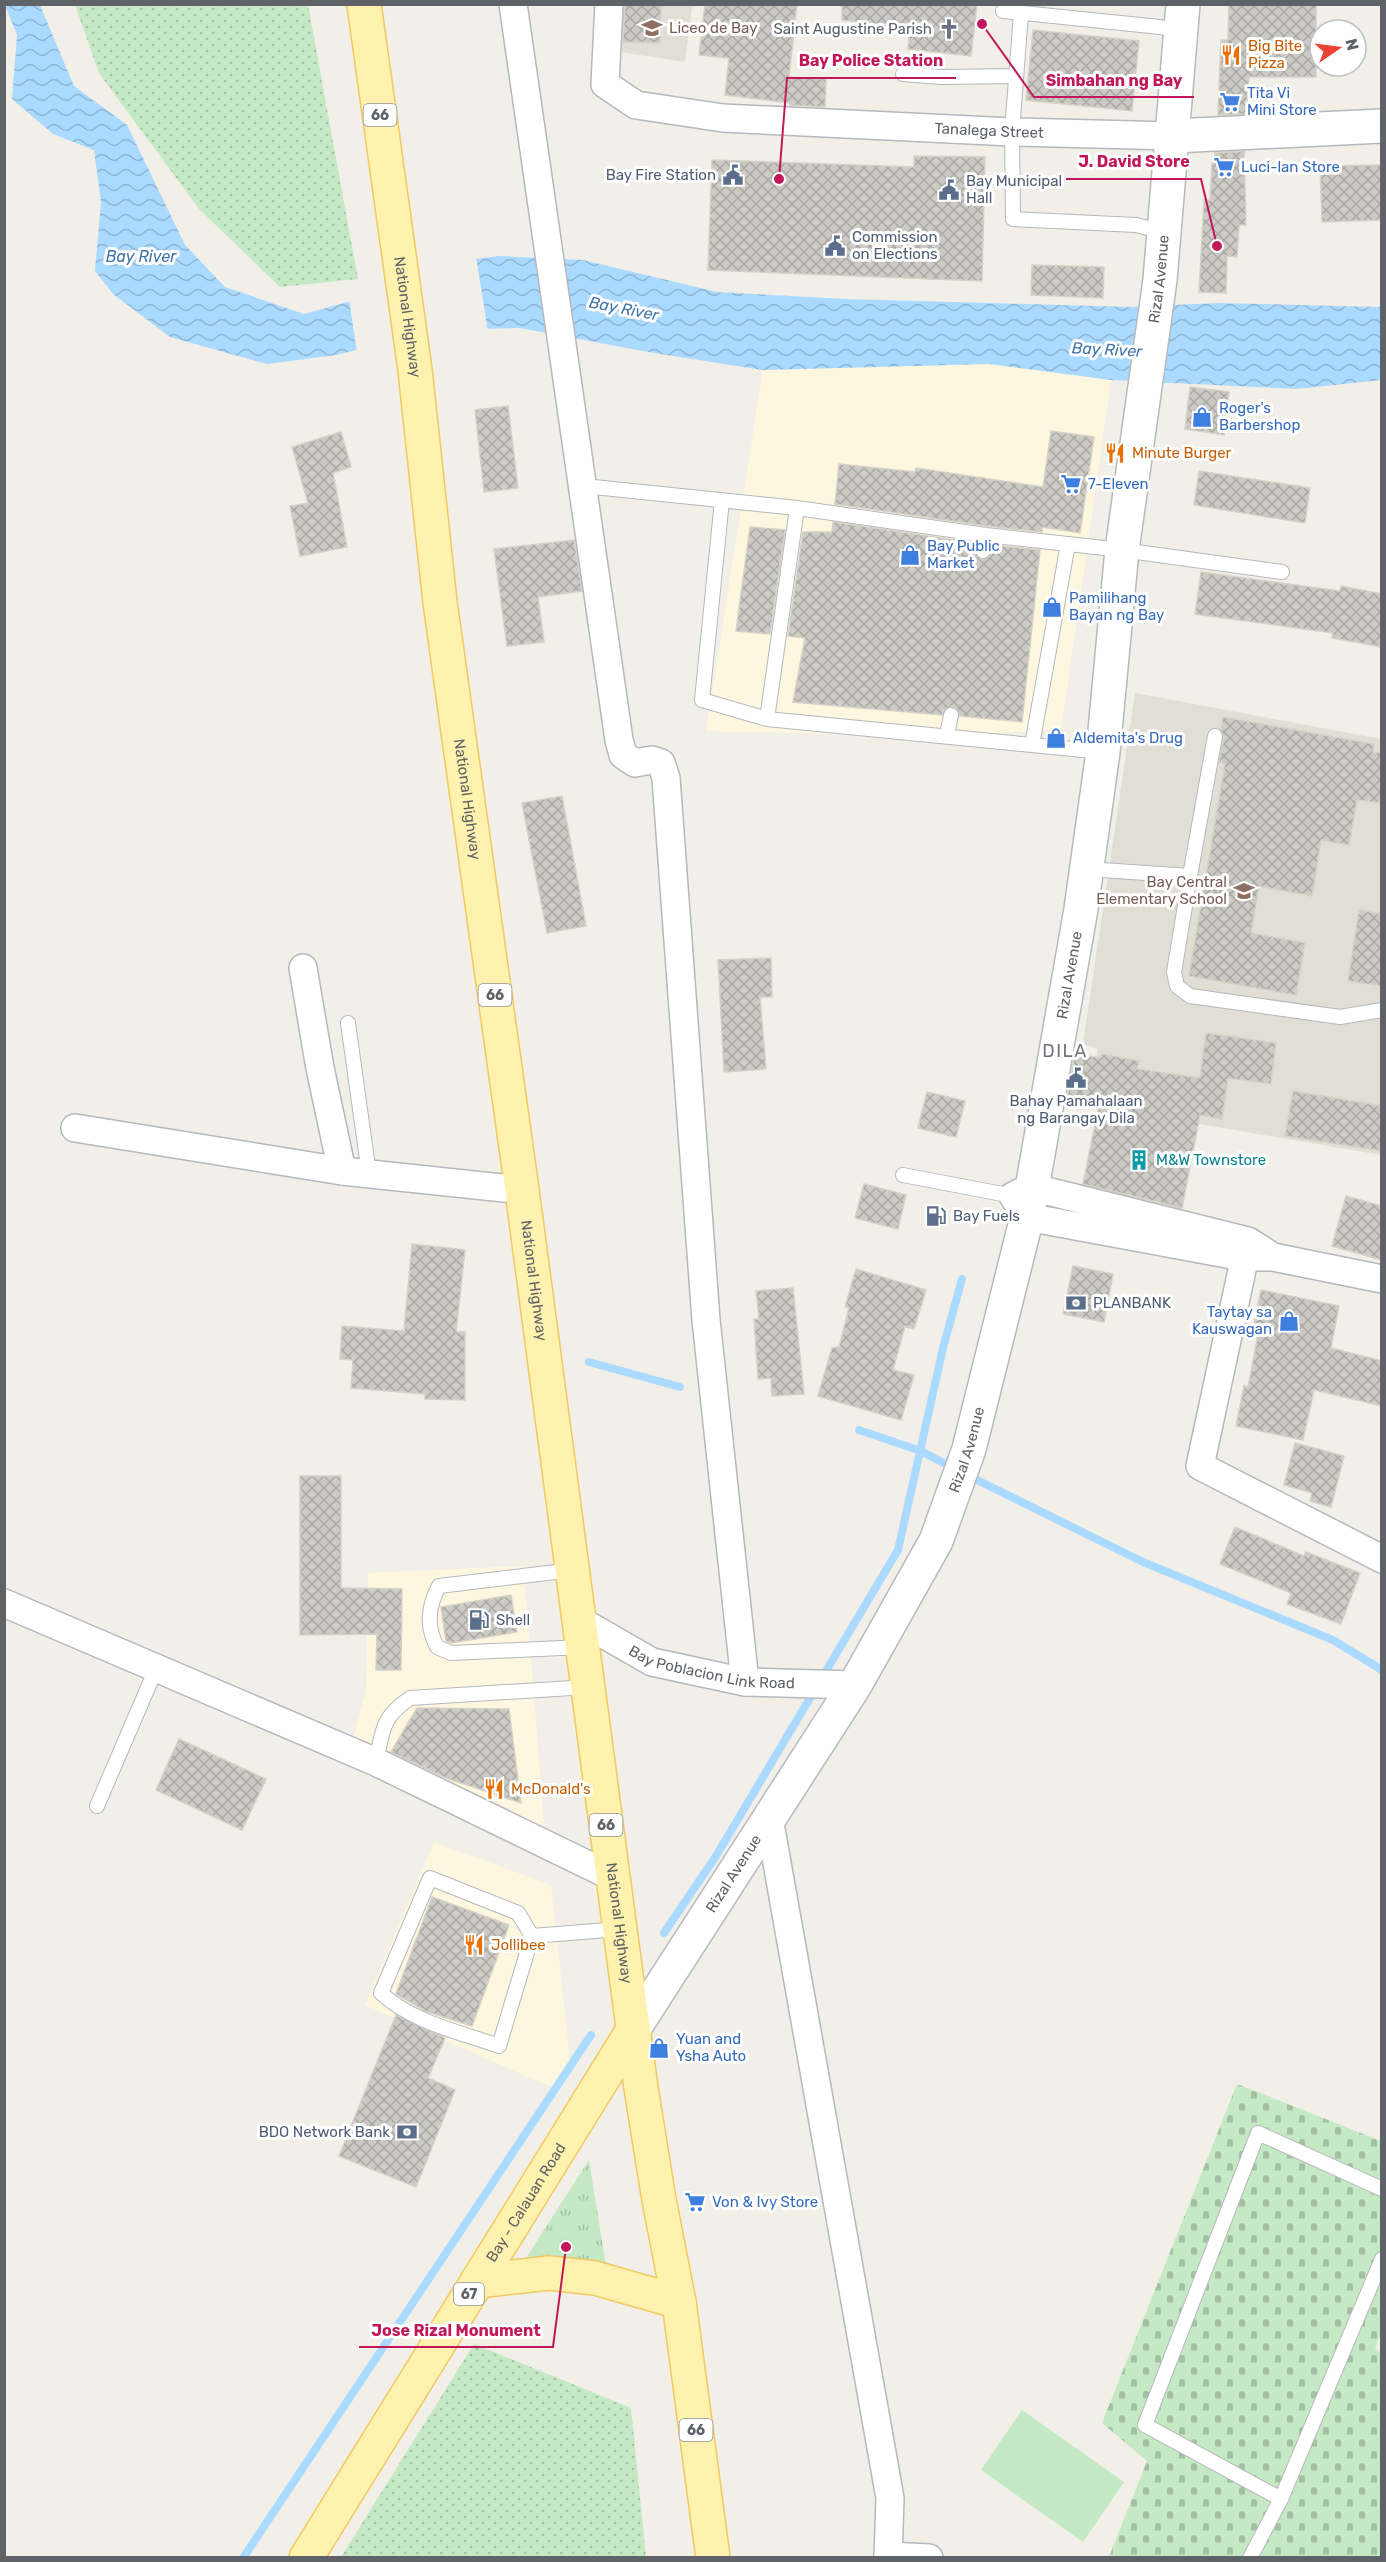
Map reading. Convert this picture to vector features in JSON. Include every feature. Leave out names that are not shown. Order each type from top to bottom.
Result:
[{"type":"main road","name":"National Highway","points":[[364,4],[415,370],[440,602],[522,1190],[633,2031],[659,2200],[679,2302],[713,2558]]},
{"type":"main road","name":"Rizal Avenue","points":[[633,2031],[855,1685],[936,1541],[969,1449],[1024,1200],[1087,869],[1103,752],[1122,550],[1160,280],[1183,18]]},
{"type":"main road","name":"Tanalega Street","points":[[1174,136],[1382,126]]},
{"type":"main road","name":"Bay - Calauan Road","points":[[306,2558],[633,2031]]},
{"type":"main road","points":[[477,2281],[549,2273],[595,2278],[679,2302]]},
{"type":"street","points":[[513,4],[619,740],[623,755],[635,762],[652,760],[661,763],[666,778],[706,1320],[746,1682]]},
{"type":"street","name":"Tanalega Street","points":[[609,4],[605,84],[636,105],[723,118],[1012,132],[1174,136]]},
{"type":"street","points":[[303,968],[320,1068],[356,1173]]},
{"type":"street","points":[[75,1128],[356,1173],[522,1190]]},
{"type":"street","points":[[1024,1200],[1273,1257],[1382,1279]]},
{"type":"street","points":[[1246,1249],[1200,1466],[1382,1559]]},
{"type":"street","points":[[4,1603],[376,1762],[613,1876]]},
{"type":"street","name":"Bay Poblacion Link Road","points":[[581,1634],[652,1662],[746,1682],[855,1685]]},
{"type":"street","points":[[769,1818],[890,2498],[888,2557],[929,2558]]},
{"type":"lane","points":[[1004,11],[1160,27],[1183,18]]},
{"type":"lane","points":[[1022,13],[1012,132],[1013,219],[1136,225],[1165,232]]},
{"type":"lane","points":[[903,74],[941,77],[1016,76]]},
{"type":"lane","points":[[584,486],[797,508],[986,536],[1122,550],[1282,572]]},
{"type":"lane","points":[[722,500],[702,700],[767,719],[1103,752]]},
{"type":"lane","points":[[767,719],[797,508]]},
{"type":"lane","points":[[983,551],[986,536]]},
{"type":"lane","points":[[1032,745],[1068,544]]},
{"type":"lane","points":[[947,735],[951,715]]},
{"type":"lane","points":[[1215,736],[1174,972],[1177,986],[1190,996],[1340,1017],[1382,1010]]},
{"type":"lane","points":[[1087,869],[1190,876]]},
{"type":"lane","points":[[348,1023],[356,1173]]},
{"type":"lane","points":[[903,1174],[1024,1200]]},
{"type":"lane","points":[[573,1570],[439,1586],[431,1602],[429,1632],[437,1647],[451,1653],[581,1634]]},
{"type":"lane","points":[[97,1806],[156,1669]]},
{"type":"lane","points":[[376,1762],[385,1722],[395,1708],[410,1698],[588,1687]]},
{"type":"lane","points":[[430,1878],[518,1913],[532,1936],[498,2046],[433,2023],[392,2002],[381,1993],[430,1878]]},
{"type":"lane","points":[[532,1936],[620,1929]]},
{"type":"lane","points":[[1281,2499],[1145,2425],[1258,2133],[1382,2189]]},
{"type":"lane","points":[[1250,2558],[1281,2499],[1382,2259]]},
{"type":"shaded area","name":"Liceo de Bay","points":[[615,5],[692,5],[685,62],[613,51]]},
{"type":"shaded area","name":"Bay Public Market","points":[[989,364],[1111,380],[1061,730],[916,736],[706,731],[763,370]]},
{"type":"shaded area","name":"Bay Central Elementary School","points":[[1135,693],[1381,739],[1381,1155],[1088,1105],[1098,1049],[1083,1044]]},
{"type":"shaded area","points":[[523,1566],[544,1828],[350,1749],[366,1691],[368,1573]]},
{"type":"shaded area","name":"Jollibee","points":[[434,1842],[551,1885],[571,2069],[560,2091],[365,2005]]},
{"type":"green space","points":[[75,5],[308,5],[358,279],[280,287],[199,209],[99,73]]},
{"type":"green space","points":[[1237,2084],[1381,2141],[1382,2332],[1375,2348],[1382,2353],[1382,2553],[1379,2557],[1109,2557],[1147,2461],[1102,2423]]},
{"type":"green space","points":[[589,2160],[606,2266],[521,2266]]},
{"type":"green space","points":[[474,2344],[631,2408],[646,2557],[341,2557]]},
{"type":"green space","points":[[1022,2410],[1124,2482],[1083,2542],[981,2470]]},
{"type":"water","name":"Bay River","points":[[5,5],[40,5],[74,86],[127,125],[185,245],[225,287],[304,314],[362,298],[431,264],[499,256],[583,260],[717,292],[845,299],[1132,307],[1218,303],[1381,307],[1381,380],[1297,389],[1111,380],[989,364],[763,370],[648,352],[520,328],[439,330],[336,355],[267,364],[170,337],[113,294],[95,271],[101,202],[94,150],[53,134],[12,99],[17,35]]},
{"type":"pier","points":[[476,256],[488,332],[439,333],[357,353],[349,299],[430,261]]},
{"type":"building","points":[[625,4],[661,4],[660,43],[623,42]]},
{"type":"building","points":[[705,4],[797,4],[789,77],[826,79],[825,107],[790,105],[790,103],[725,95],[729,58],[699,55]]},
{"type":"building","name":"Saint Augustine Parish","points":[[842,4],[977,4],[971,56],[908,49],[910,28],[842,20]]},
{"type":"building","points":[[1229,4],[1316,4],[1316,18],[1308,18],[1308,77],[1249,77],[1246,114],[1218,115],[1221,40],[1228,40]]},
{"type":"building","points":[[1033,30],[1139,41],[1132,111],[1026,100]]},
{"type":"building","points":[[1244,151],[1246,225],[1239,225],[1237,257],[1227,256],[1226,293],[1199,292],[1204,200],[1210,200],[1212,163],[1215,163],[1215,153]]},
{"type":"building","points":[[914,156],[985,157],[982,281],[708,270],[712,160],[914,167]]},
{"type":"building","points":[[1382,165],[1382,220],[1322,222],[1320,166]]},
{"type":"building","points":[[1032,265],[1104,267],[1103,298],[1031,295]]},
{"type":"building","points":[[1190,387],[1229,392],[1224,435],[1185,429]]},
{"type":"building","points":[[508,406],[518,488],[484,492],[475,410]]},
{"type":"building","points":[[1051,431],[1094,437],[1080,533],[1042,527],[1042,532],[987,526],[835,504],[839,464],[915,472],[916,468],[1043,487]]},
{"type":"building","points":[[341,432],[351,467],[333,473],[347,547],[300,556],[290,506],[308,503],[292,447]]},
{"type":"building","points":[[1199,471],[1310,488],[1305,523],[1194,505]]},
{"type":"building","points":[[833,522],[975,543],[975,555],[982,560],[990,556],[993,545],[1040,550],[1022,722],[960,716],[957,709],[952,706],[945,709],[942,715],[793,702],[805,638],[788,636],[803,532],[832,532]]},
{"type":"building","points":[[750,527],[785,530],[770,634],[736,631]]},
{"type":"building","points":[[574,540],[582,591],[538,597],[544,642],[507,646],[494,549]]},
{"type":"building","points":[[1201,572],[1340,591],[1341,586],[1382,594],[1382,647],[1332,638],[1333,633],[1195,614]]},
{"type":"building","points":[[1223,717],[1374,744],[1373,752],[1382,753],[1382,803],[1357,800],[1349,845],[1321,840],[1312,896],[1259,886],[1251,933],[1305,943],[1296,995],[1189,976],[1225,764],[1219,762],[1224,738],[1221,729]]},
{"type":"building","points":[[562,796],[586,926],[547,933],[522,803]]},
{"type":"building","points":[[1359,910],[1382,914],[1382,986],[1348,981]]},
{"type":"building","points":[[771,958],[772,997],[760,997],[766,1069],[724,1072],[718,960]]},
{"type":"building","points":[[1206,1033],[1276,1043],[1271,1084],[1228,1078],[1222,1119],[1200,1115],[1182,1208],[1083,1184],[1099,1105],[1067,1099],[1074,1059],[1076,1060],[1077,1054],[1101,1058],[1102,1054],[1139,1061],[1137,1069],[1200,1078]]},
{"type":"building","points":[[1293,1091],[1382,1106],[1382,1151],[1285,1136]]},
{"type":"building","points":[[927,1092],[965,1101],[956,1137],[918,1128]]},
{"type":"building","points":[[864,1184],[906,1195],[898,1229],[855,1218]]},
{"type":"building","points":[[1346,1196],[1382,1206],[1382,1260],[1332,1246]]},
{"type":"building","points":[[412,1244],[465,1250],[456,1332],[465,1332],[465,1400],[425,1399],[425,1394],[351,1388],[353,1360],[340,1359],[342,1326],[404,1331]]},
{"type":"building","points":[[1073,1266],[1113,1274],[1104,1322],[1063,1314]]},
{"type":"building","points":[[856,1269],[926,1290],[914,1329],[905,1326],[893,1370],[914,1375],[901,1420],[818,1396],[832,1348],[839,1347],[849,1308],[845,1307]]},
{"type":"building","points":[[793,1288],[804,1394],[772,1396],[771,1378],[758,1379],[754,1319],[759,1319],[756,1291]]},
{"type":"building","points":[[1261,1290],[1339,1306],[1331,1348],[1382,1361],[1382,1406],[1314,1390],[1303,1440],[1236,1426],[1244,1386],[1248,1387],[1258,1335],[1252,1334]]},
{"type":"building","points":[[1295,1443],[1344,1456],[1331,1507],[1310,1501],[1312,1493],[1284,1485]]},
{"type":"building","points":[[300,1476],[341,1476],[341,1588],[402,1589],[401,1670],[376,1670],[377,1634],[300,1635]]},
{"type":"building","points":[[1235,1527],[1304,1556],[1306,1552],[1360,1573],[1341,1624],[1287,1604],[1291,1593],[1220,1564]]},
{"type":"building","name":"Shell","points":[[511,1595],[517,1632],[451,1643],[446,1641],[441,1607]]},
{"type":"building","points":[[417,1708],[509,1709],[521,1803],[446,1778],[391,1752]]},
{"type":"building","points":[[179,1739],[266,1779],[242,1830],[156,1790]]},
{"type":"building","points":[[432,1897],[509,1925],[472,2026],[425,2011],[396,1994]]},
{"type":"building","points":[[396,2015],[445,2038],[428,2078],[455,2090],[416,2187],[339,2156]]},
{"type":"waterway","points":[[664,1933],[716,1856],[898,1550],[943,1348],[962,1279]]},
{"type":"waterway","points":[[589,1362],[680,1387]]},
{"type":"waterway","points":[[859,1430],[921,1451],[955,1469]]},
{"type":"waterway","points":[[967,1475],[1143,1562],[1333,1640],[1382,1670]]},
{"type":"waterway","points":[[243,2558],[591,2035]]},
{"type":"place","name":"Simbahan ng Bay","points":[[982,24]]},
{"type":"place","name":"Liceo de Bay","points":[[652,28]]},
{"type":"place","name":"Saint Augustine Parish","points":[[949,29]]},
{"type":"place","name":"Big Bite Pizza","points":[[1231,55]]},
{"type":"place","name":"Tita Vi Mini Store","points":[[1230,102]]},
{"type":"place","name":"Luci-lan Store","points":[[1224,167]]},
{"type":"place","name":"Bay Fire Station","points":[[733,175]]},
{"type":"place","name":"Bay Police Station","points":[[779,179]]},
{"type":"place","name":"Bay Municipal Hall","points":[[949,190]]},
{"type":"place","name":"Commission on Elections","points":[[835,246]]},
{"type":"place","name":"J. David Store","points":[[1217,246]]},
{"type":"place","name":"Roger's Barbershop","points":[[1202,417]]},
{"type":"place","name":"Minute Burger","points":[[1115,453]]},
{"type":"place","name":"7-Eleven","points":[[1071,484]]},
{"type":"place","name":"Bay Public Market","points":[[910,555]]},
{"type":"place","name":"Pamilihang Bayan ng Bay","points":[[1052,607]]},
{"type":"place","name":"Aldemita's Drug","points":[[1056,738]]},
{"type":"place","name":"Bay Central Elementary School","points":[[1244,891]]},
{"type":"place","name":"Bahay Pamahalaan ng Barangay Dila","points":[[1076,1078]]},
{"type":"place","name":"M&W Townstore","points":[[1139,1160]]},
{"type":"place","name":"Bay Fuels","points":[[936,1216]]},
{"type":"place","name":"PLANBANK","points":[[1076,1303]]},
{"type":"place","name":"Taytay sa Kauswagan","points":[[1289,1321]]},
{"type":"place","name":"Shell","points":[[479,1620]]},
{"type":"place","name":"McDonald's","points":[[494,1789]]},
{"type":"place","name":"Jollibee","points":[[474,1945]]},
{"type":"place","name":"Yuan and Ysha Auto","points":[[659,2048]]},
{"type":"place","name":"BDO Network Bank","points":[[407,2132]]},
{"type":"place","name":"Von & Ivy Store","points":[[695,2202]]},
{"type":"place","name":"Jose Rizal Monument","points":[[566,2247]]},
{"type":"district","name":"DILA","points":[[1065,1051]]}]
